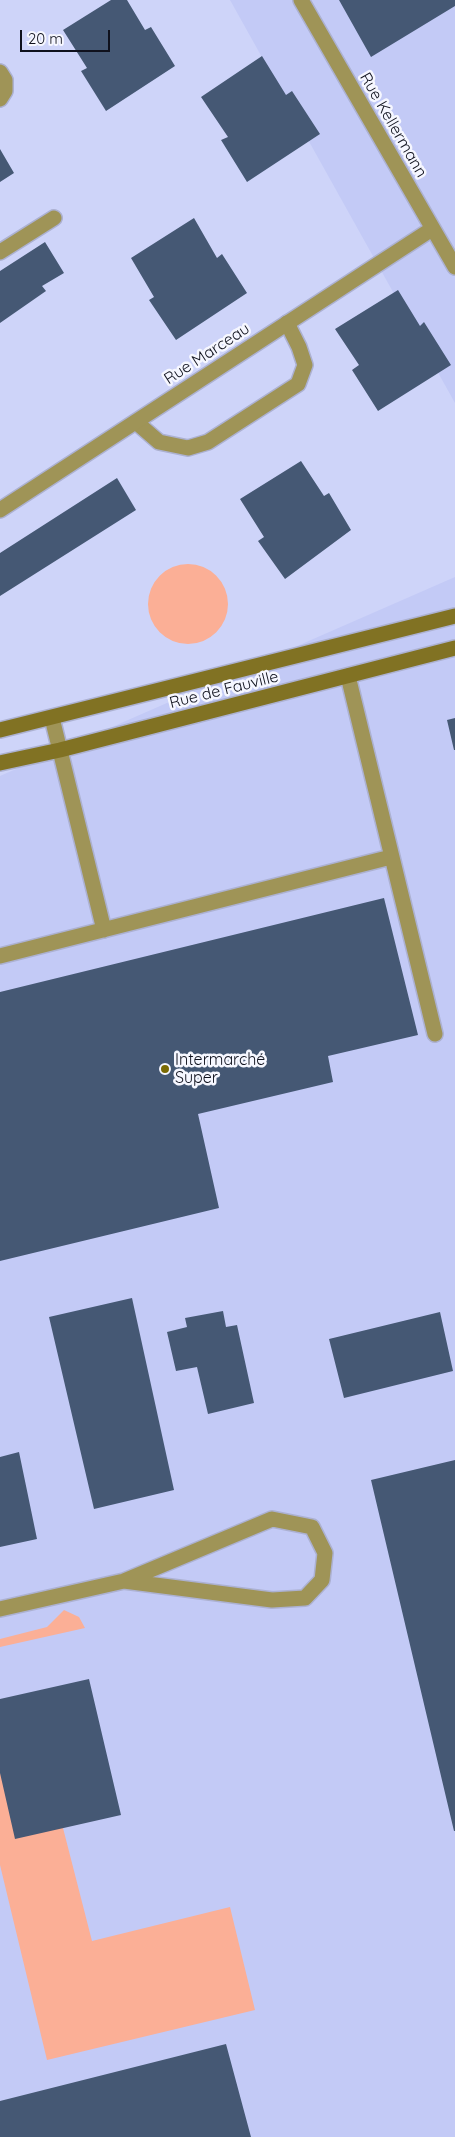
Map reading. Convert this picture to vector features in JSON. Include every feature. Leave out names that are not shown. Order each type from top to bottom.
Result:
[{"type":"main road","name":"Rue de Fauville","points":[[0,730],[455,616]]},
{"type":"main road","name":"Rue de Fauville","points":[[0,763],[60,750],[455,648]]},
{"type":"street","name":"Rue Kellermann","points":[[302,0],[455,267]]},
{"type":"street","points":[[0,72],[5,80],[5,91],[0,99]]},
{"type":"street","points":[[0,252],[54,218]]},
{"type":"street","name":"Rue Marceau","points":[[0,510],[432,228]]},
{"type":"street","points":[[136,422],[160,442],[188,448],[208,442],[298,384],[305,365],[299,347],[287,323]]},
{"type":"street","points":[[348,676],[390,857],[435,1034]]},
{"type":"street","points":[[52,718],[104,930]]},
{"type":"street","points":[[0,956],[390,857]]},
{"type":"street","points":[[0,1609],[124,1581],[272,1519],[312,1528],[325,1553],[322,1580],[305,1598],[272,1600],[124,1581]]},
{"type":"shaded area","points":[[230,0],[455,0],[455,403]]},
{"type":"shaded area","points":[[188,564],[203,567],[216,576],[225,589],[228,604],[225,619],[216,632],[203,641],[188,644],[173,641],[160,632],[151,619],[148,604],[151,589],[160,576],[173,567]]},
{"type":"shaded area","points":[[455,577],[455,2137],[0,2137],[0,776]]},
{"type":"shaded area","points":[[64,1610],[79,1617],[85,1628],[0,1647],[0,1639],[47,1627]]},
{"type":"shaded area","points":[[0,1773],[63,1828],[92,1941],[230,1907],[255,2010],[47,2060],[0,1865]]},
{"type":"building","points":[[111,0],[127,0],[145,30],[151,27],[175,66],[106,111],[81,71],[87,68],[63,30]]},
{"type":"building","points":[[339,0],[455,0],[455,6],[371,57]]},
{"type":"building","points":[[262,56],[286,95],[292,91],[320,134],[247,182],[221,140],[228,137],[201,97]]},
{"type":"building","points":[[0,149],[14,173],[0,182]]},
{"type":"building","points":[[194,218],[217,258],[222,254],[247,293],[176,340],[149,300],[154,297],[131,258]]},
{"type":"building","points":[[45,242],[64,273],[42,286],[46,291],[0,323],[0,271]]},
{"type":"building","points":[[398,290],[420,326],[424,322],[451,365],[378,411],[352,370],[359,365],[335,329]]},
{"type":"building","points":[[301,461],[324,496],[329,493],[351,530],[285,579],[258,541],[264,537],[240,499]]},
{"type":"building","points":[[117,478],[136,510],[0,596],[0,553]]},
{"type":"building","points":[[455,718],[455,750],[454,750],[447,720]]},
{"type":"building","name":"Intermarché Super","points":[[384,898],[418,1035],[328,1056],[333,1082],[198,1114],[219,1208],[0,1261],[0,992]]},
{"type":"building","points":[[132,1298],[174,1490],[94,1509],[49,1317]]},
{"type":"building","points":[[223,1311],[226,1327],[237,1325],[254,1403],[208,1414],[197,1367],[176,1371],[167,1332],[187,1327],[185,1318]]},
{"type":"building","points":[[440,1312],[453,1371],[344,1398],[329,1339]]},
{"type":"building","points":[[19,1452],[37,1539],[0,1547],[0,1457]]},
{"type":"building","points":[[455,1460],[455,1831],[454,1831],[371,1480]]},
{"type":"building","points":[[89,1679],[121,1815],[15,1839],[0,1773],[0,1699]]},
{"type":"building","points":[[226,2044],[251,2137],[0,2137],[0,2101]]},
{"type":"place","name":"Intermarché Super","points":[[165,1069]]}]
